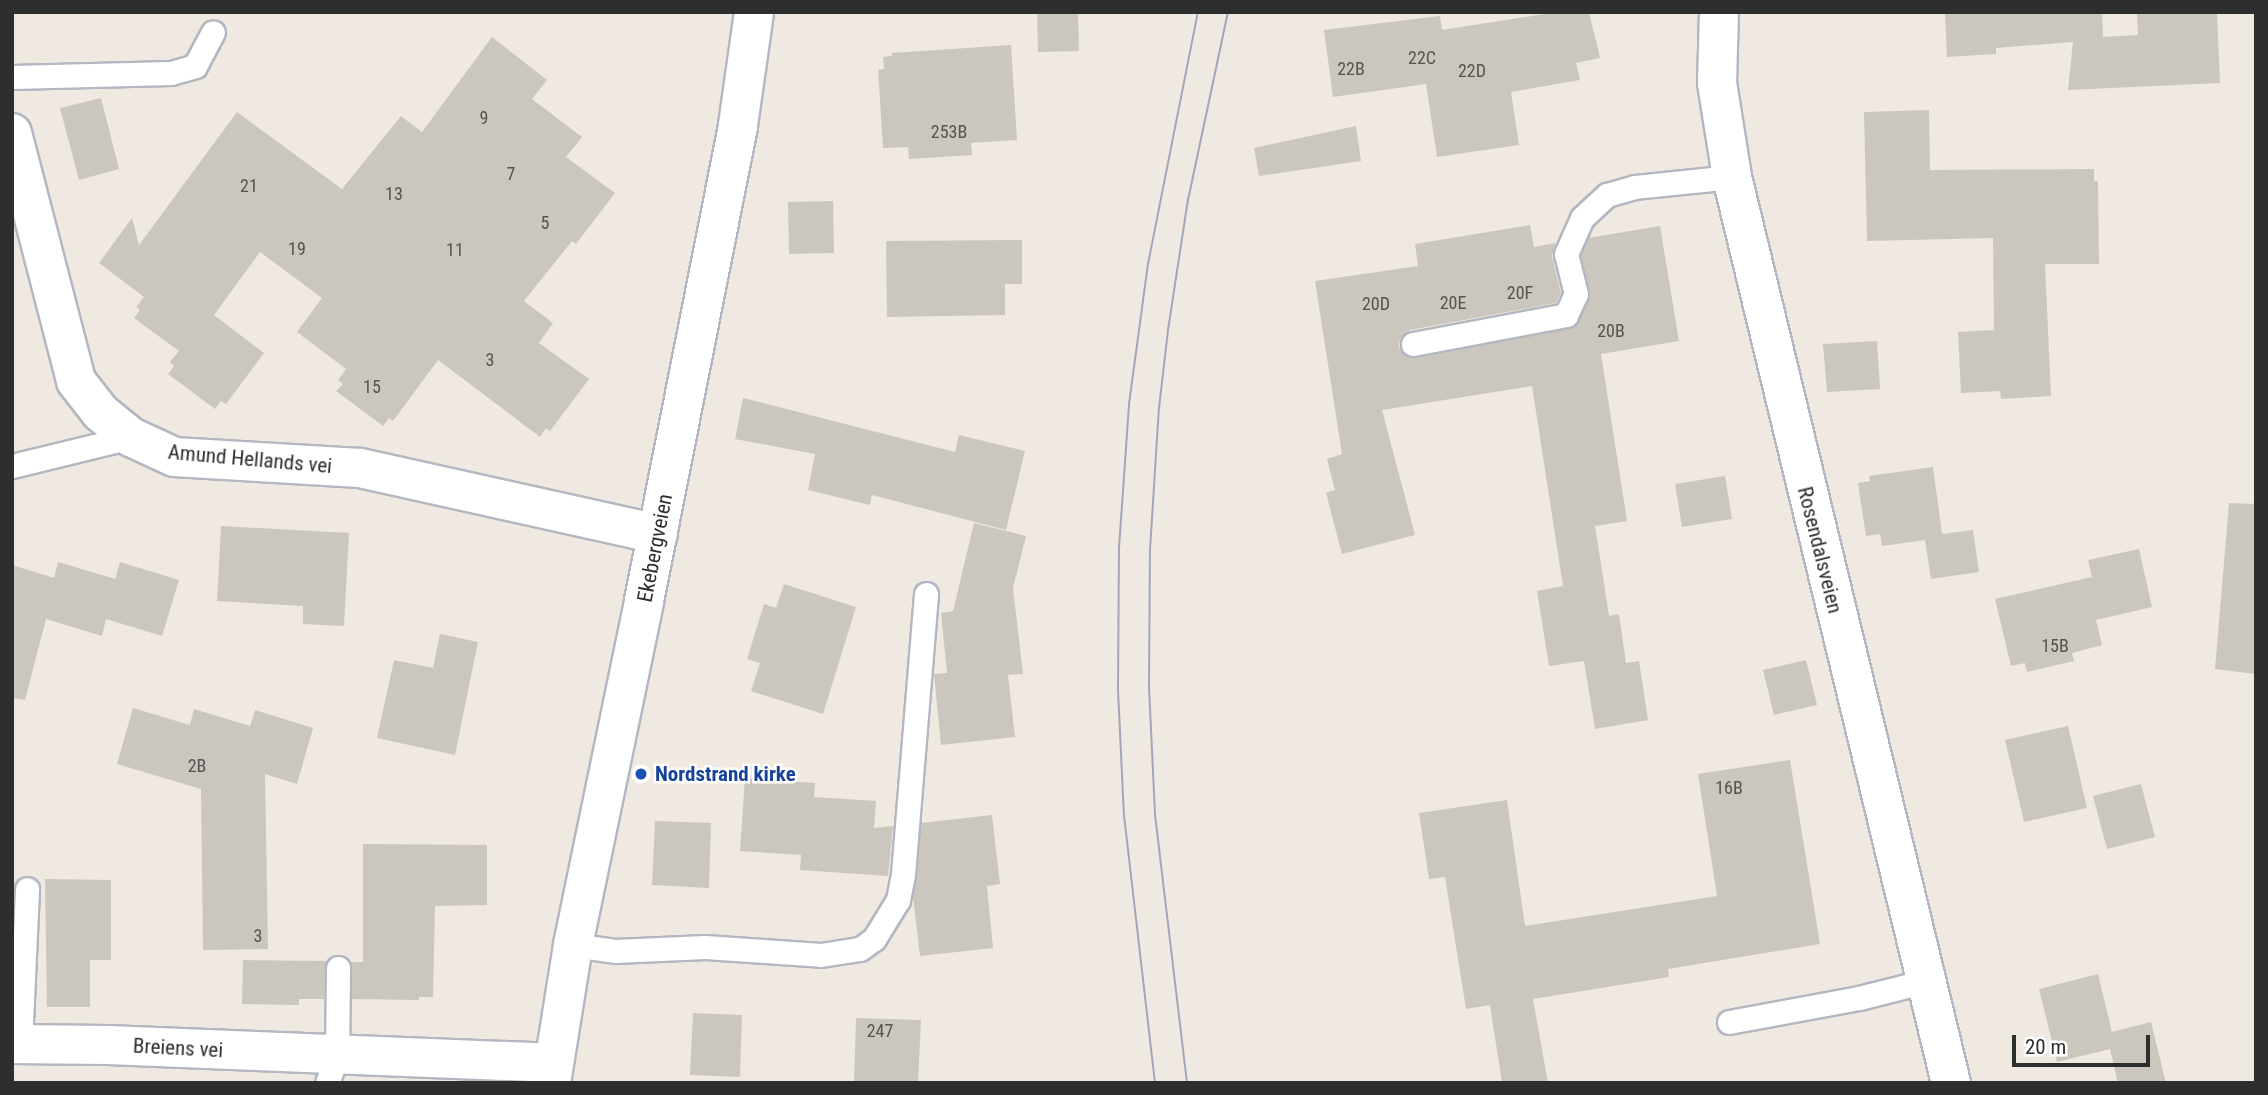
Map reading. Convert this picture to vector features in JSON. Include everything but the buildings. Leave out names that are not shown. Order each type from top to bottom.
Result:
[{"type":"street","name":"Ekebergveien","points":[[552,1073],[573,945],[658,534],[738,125],[754,12]]},
{"type":"street","name":"Rosendalsveien","points":[[1719,12],[1717,83],[1732,177],[1951,1083]]},
{"type":"street","name":"Amund Hellands vei","points":[[12,133],[76,381],[100,412],[131,437],[174,457],[360,468],[658,534]]},
{"type":"street","name":"Breiens vei","points":[[16,1044],[108,1045],[332,1069],[552,1073]]},
{"type":"lane","points":[[12,77],[171,74],[195,66],[213,33]]},
{"type":"lane","points":[[1413,344],[1566,315],[1576,294],[1566,254],[1582,218],[1607,195],[1635,187],[1732,177]]},
{"type":"lane","points":[[12,466],[131,437]]},
{"type":"lane","points":[[573,945],[615,951],[705,947],[821,955],[860,949],[874,939],[888,920],[901,887],[926,594]]},
{"type":"lane","name":"Breiens vei","points":[[16,1044],[27,890]]},
{"type":"lane","points":[[332,1069],[338,968]]},
{"type":"lane","points":[[1729,1022],[1859,998],[1926,981]]},
{"type":"tram line","points":[[1155,1083],[1124,817],[1118,688],[1119,548],[1129,404],[1148,264],[1198,12]]},
{"type":"tram line","points":[[1187,1083],[1155,814],[1149,687],[1150,550],[1159,408],[1168,330],[1188,200],[1228,12]]},
{"type":"place","name":"Nordstrand kirke","points":[[641,774]]}]
